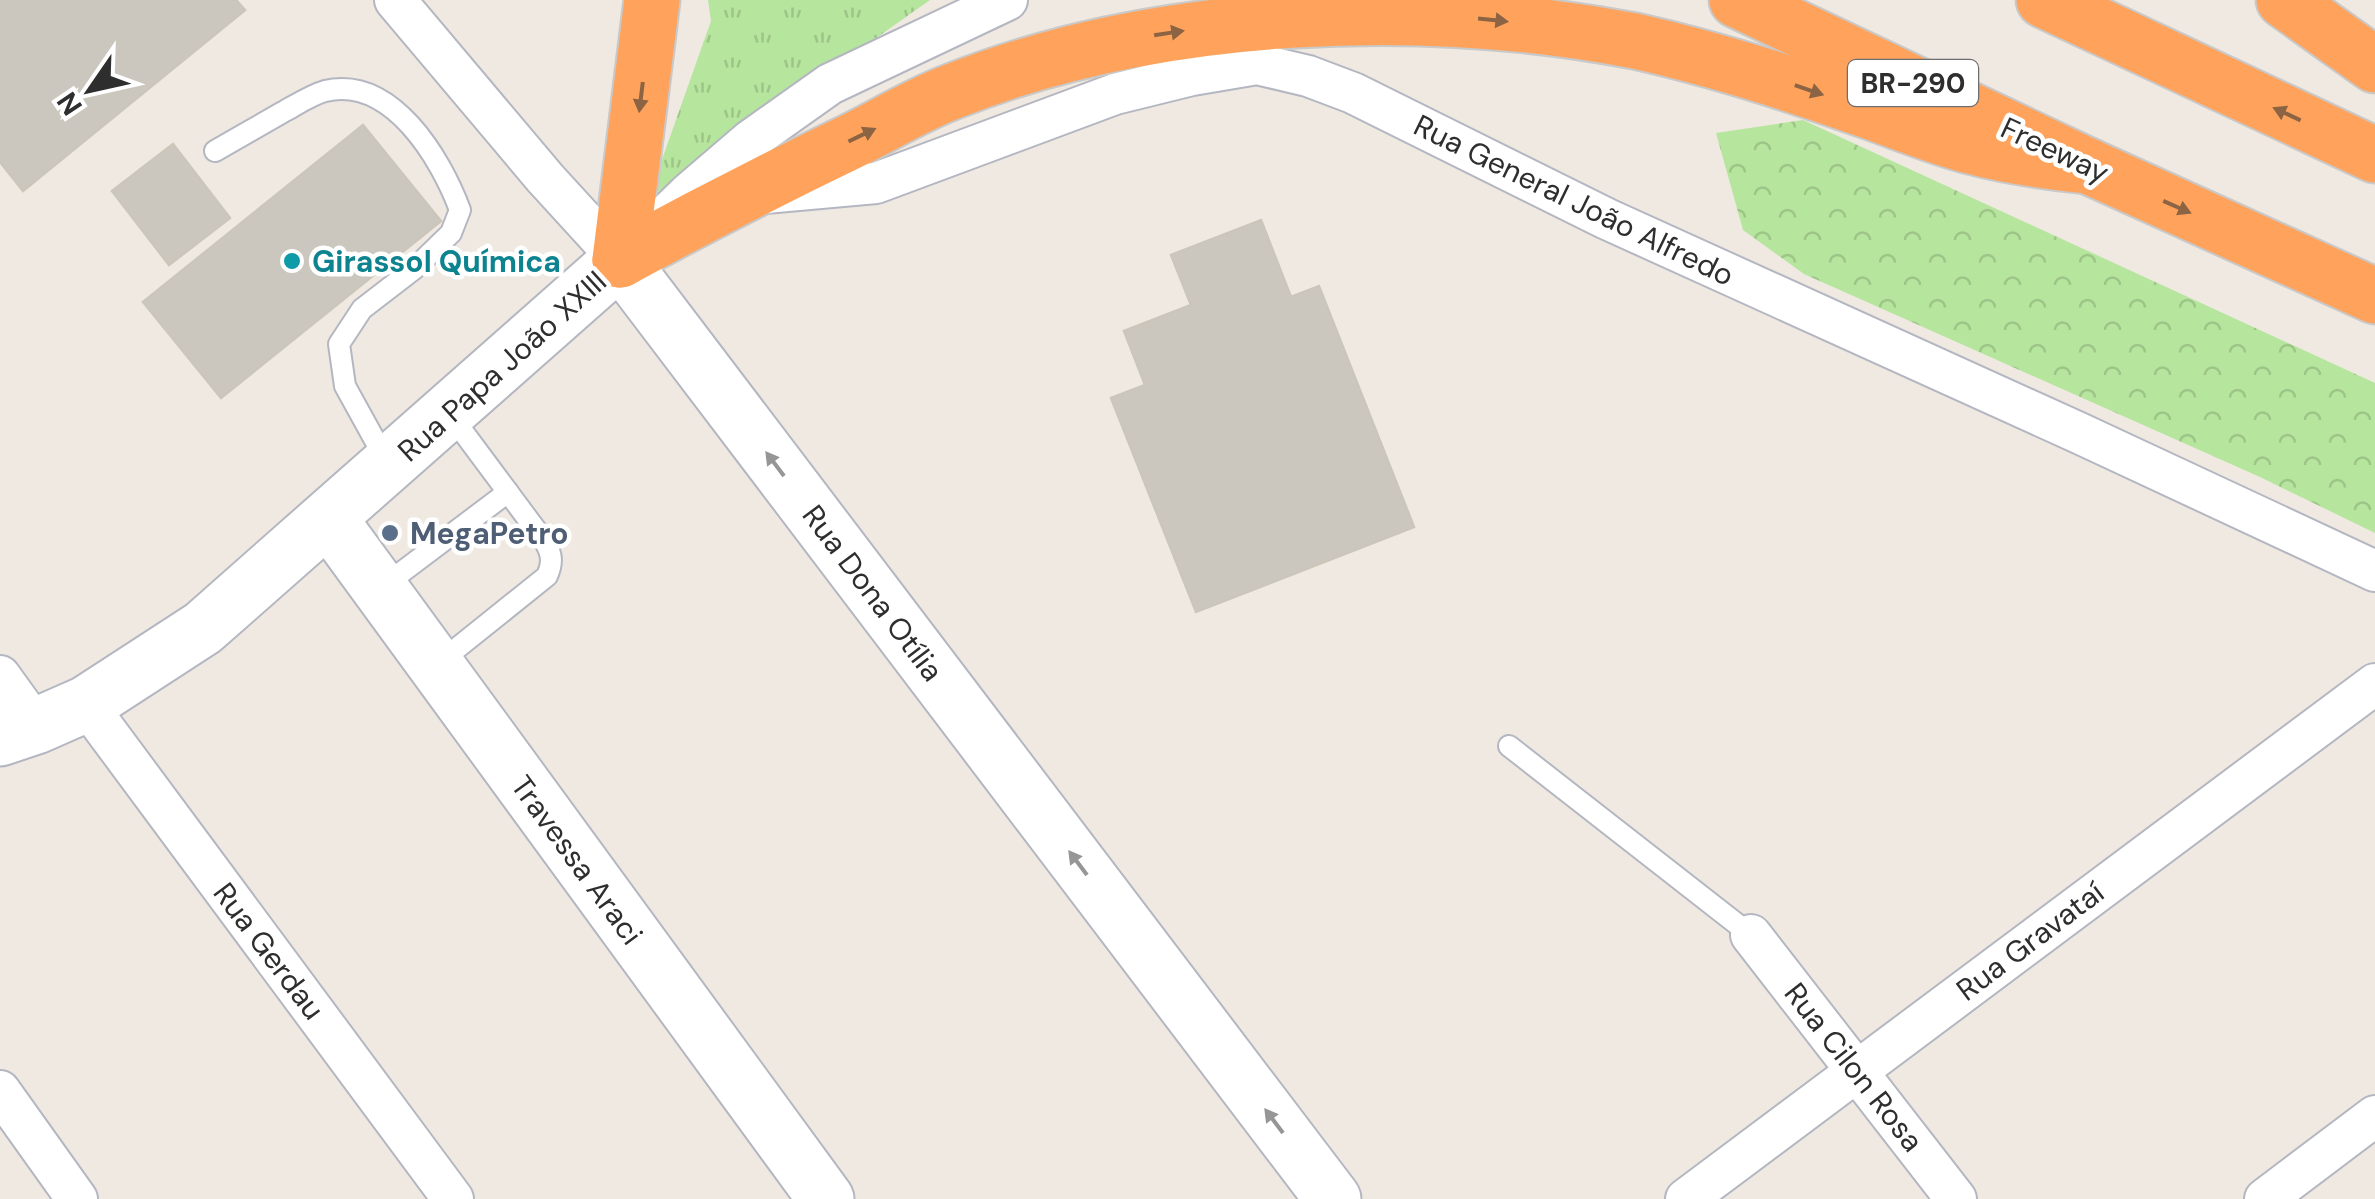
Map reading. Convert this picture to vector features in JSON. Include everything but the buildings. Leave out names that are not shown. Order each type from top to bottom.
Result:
[{"type":"highway","points":[[620,260],[652,0]]},
{"type":"highway","name":"Freeway","points":[[1737,0],[2375,296]]},
{"type":"highway","points":[[2044,0],[2375,155]]},
{"type":"highway","points":[[2284,0],[2375,65]]},
{"type":"highway","points":[[620,260],[947,93],[1024,65],[1118,41],[1311,16],[1460,17],[1631,40],[1745,69],[1972,147],[2032,160],[2088,166]]},
{"type":"main road","name":"Rua Papa João XXIII","points":[[18,732],[86,704],[203,628],[620,260]]},
{"type":"main road","name":"Rua Dona Otília","points":[[620,260],[1333,1199]]},
{"type":"main road","name":"Travessa Araci","points":[[329,519],[826,1199]]},
{"type":"street","name":"Rua Dona Otília","points":[[395,0],[545,178],[620,260]]},
{"type":"street","name":"Rua Papa João XXIII","points":[[620,260],[688,194],[752,140],[830,84],[1007,0]]},
{"type":"street","name":"Rua General João Alfredo","points":[[739,196],[876,183],[1115,94],[1192,74],[1256,64],[1308,76],[1353,93],[1607,219],[2079,432],[2375,572]]},
{"type":"street","points":[[0,676],[18,732]]},
{"type":"street","name":"Rua Gravataí","points":[[1686,1199],[2375,684]]},
{"type":"street","name":"Rua Gerdau","points":[[86,704],[453,1199]]},
{"type":"street","name":"Rua Cilon Rosa","points":[[1751,936],[1956,1199]]},
{"type":"street","points":[[0,1092],[76,1199]]},
{"type":"street","points":[[2265,1199],[2375,1116]]},
{"type":"lane","points":[[215,151],[303,101],[326,91],[353,90],[379,99],[406,119],[449,180],[460,210],[450,234],[414,270],[362,308],[339,344],[345,386],[390,466]]},
{"type":"lane","points":[[435,666],[547,576],[552,567],[552,553],[545,542],[449,413]]},
{"type":"lane","points":[[379,589],[508,492]]},
{"type":"lane","points":[[1510,746],[1751,936]]},
{"type":"green space","points":[[708,0],[930,0],[648,199],[711,21]]},
{"type":"green space","points":[[1803,120],[2375,383],[2375,533],[2260,477],[1804,274],[1743,230],[1716,133]]},
{"type":"place","name":"Girassol Química","points":[[292,261]]},
{"type":"place","name":"MegaPetro","points":[[390,533]]}]
